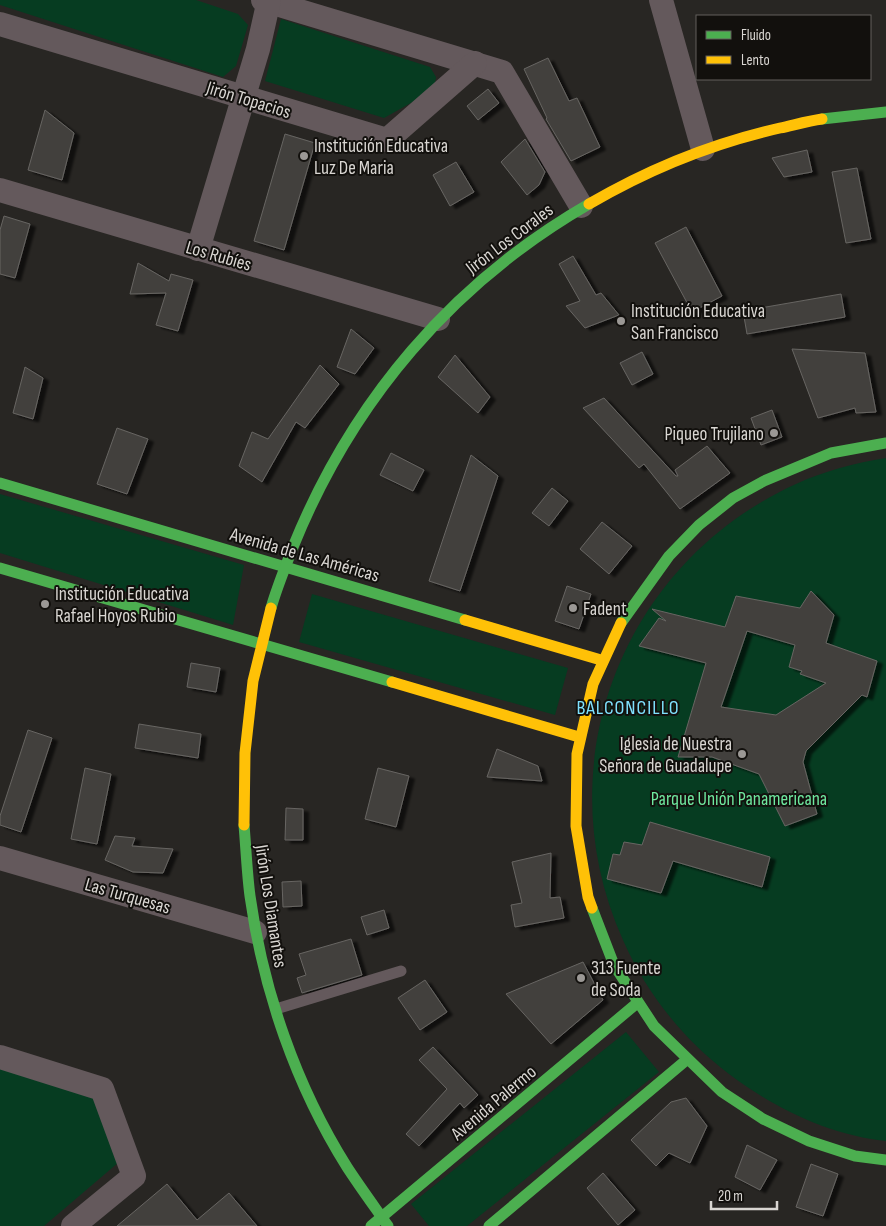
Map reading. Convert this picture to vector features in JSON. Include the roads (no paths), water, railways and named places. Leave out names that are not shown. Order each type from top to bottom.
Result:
[{"type":"street","points":[[661,0],[703,149]]},
{"type":"street","points":[[198,249],[258,50],[266,1],[502,72],[581,206]]},
{"type":"street","name":"Jirón Topacios","points":[[0,24],[387,140],[475,64]]},
{"type":"street","name":"Jirón Los Corales","points":[[283,566],[289,558],[314,498],[339,450],[369,404],[438,319],[476,284],[527,242],[581,206],[641,175],[703,149],[780,127],[820,119],[886,112]]},
{"type":"street","name":"Los Rubíes","points":[[0,190],[438,319]]},
{"type":"street","points":[[886,443],[837,451],[756,485],[720,508],[686,536],[652,573],[624,615],[601,660],[578,738],[574,793],[576,849],[584,886],[605,948],[636,1004],[657,1032],[684,1062],[735,1103],[792,1134],[854,1156],[886,1160]]},
{"type":"street","name":"Avenida de Las Américas","points":[[0,483],[601,660]]},
{"type":"street","name":"Jirón Los Diamantes","points":[[283,566],[260,644],[249,707],[244,754],[242,802],[248,889],[264,971],[288,1046],[328,1135],[385,1222]]},
{"type":"street","points":[[0,568],[578,738]]},
{"type":"street","name":"Las Turquesas","points":[[0,858],[255,932]]},
{"type":"street","name":"Avenida Palermo","points":[[371,1226],[385,1222],[636,1004]]},
{"type":"street","points":[[0,1057],[102,1089],[134,1176],[73,1226]]},
{"type":"street","points":[[488,1226],[684,1062]]},
{"type":"lane","points":[[275,1009],[401,971]]},
{"type":"place","name":"Institución Educativa Luz De Maria","points":[[304,156]]},
{"type":"place","name":"Institución Educativa San Francisco","points":[[621,321]]},
{"type":"place","name":"Piqueo Trujilano","points":[[774,433]]},
{"type":"place","name":"Institución Educativa Rafael Hoyos Rubio","points":[[45,604]]},
{"type":"place","name":"Fadent","points":[[573,608]]},
{"type":"place","name":"Iglesia de Nuestra Señora de Guadalupe","points":[[742,754]]},
{"type":"place","name":"313 Fuente de Soda","points":[[581,978]]},
{"type":"district","name":"BALCONCILLO","points":[[628,707]]},
{"type":"park label","name":"Parque Unión Panamericana","points":[[739,798]]}]
